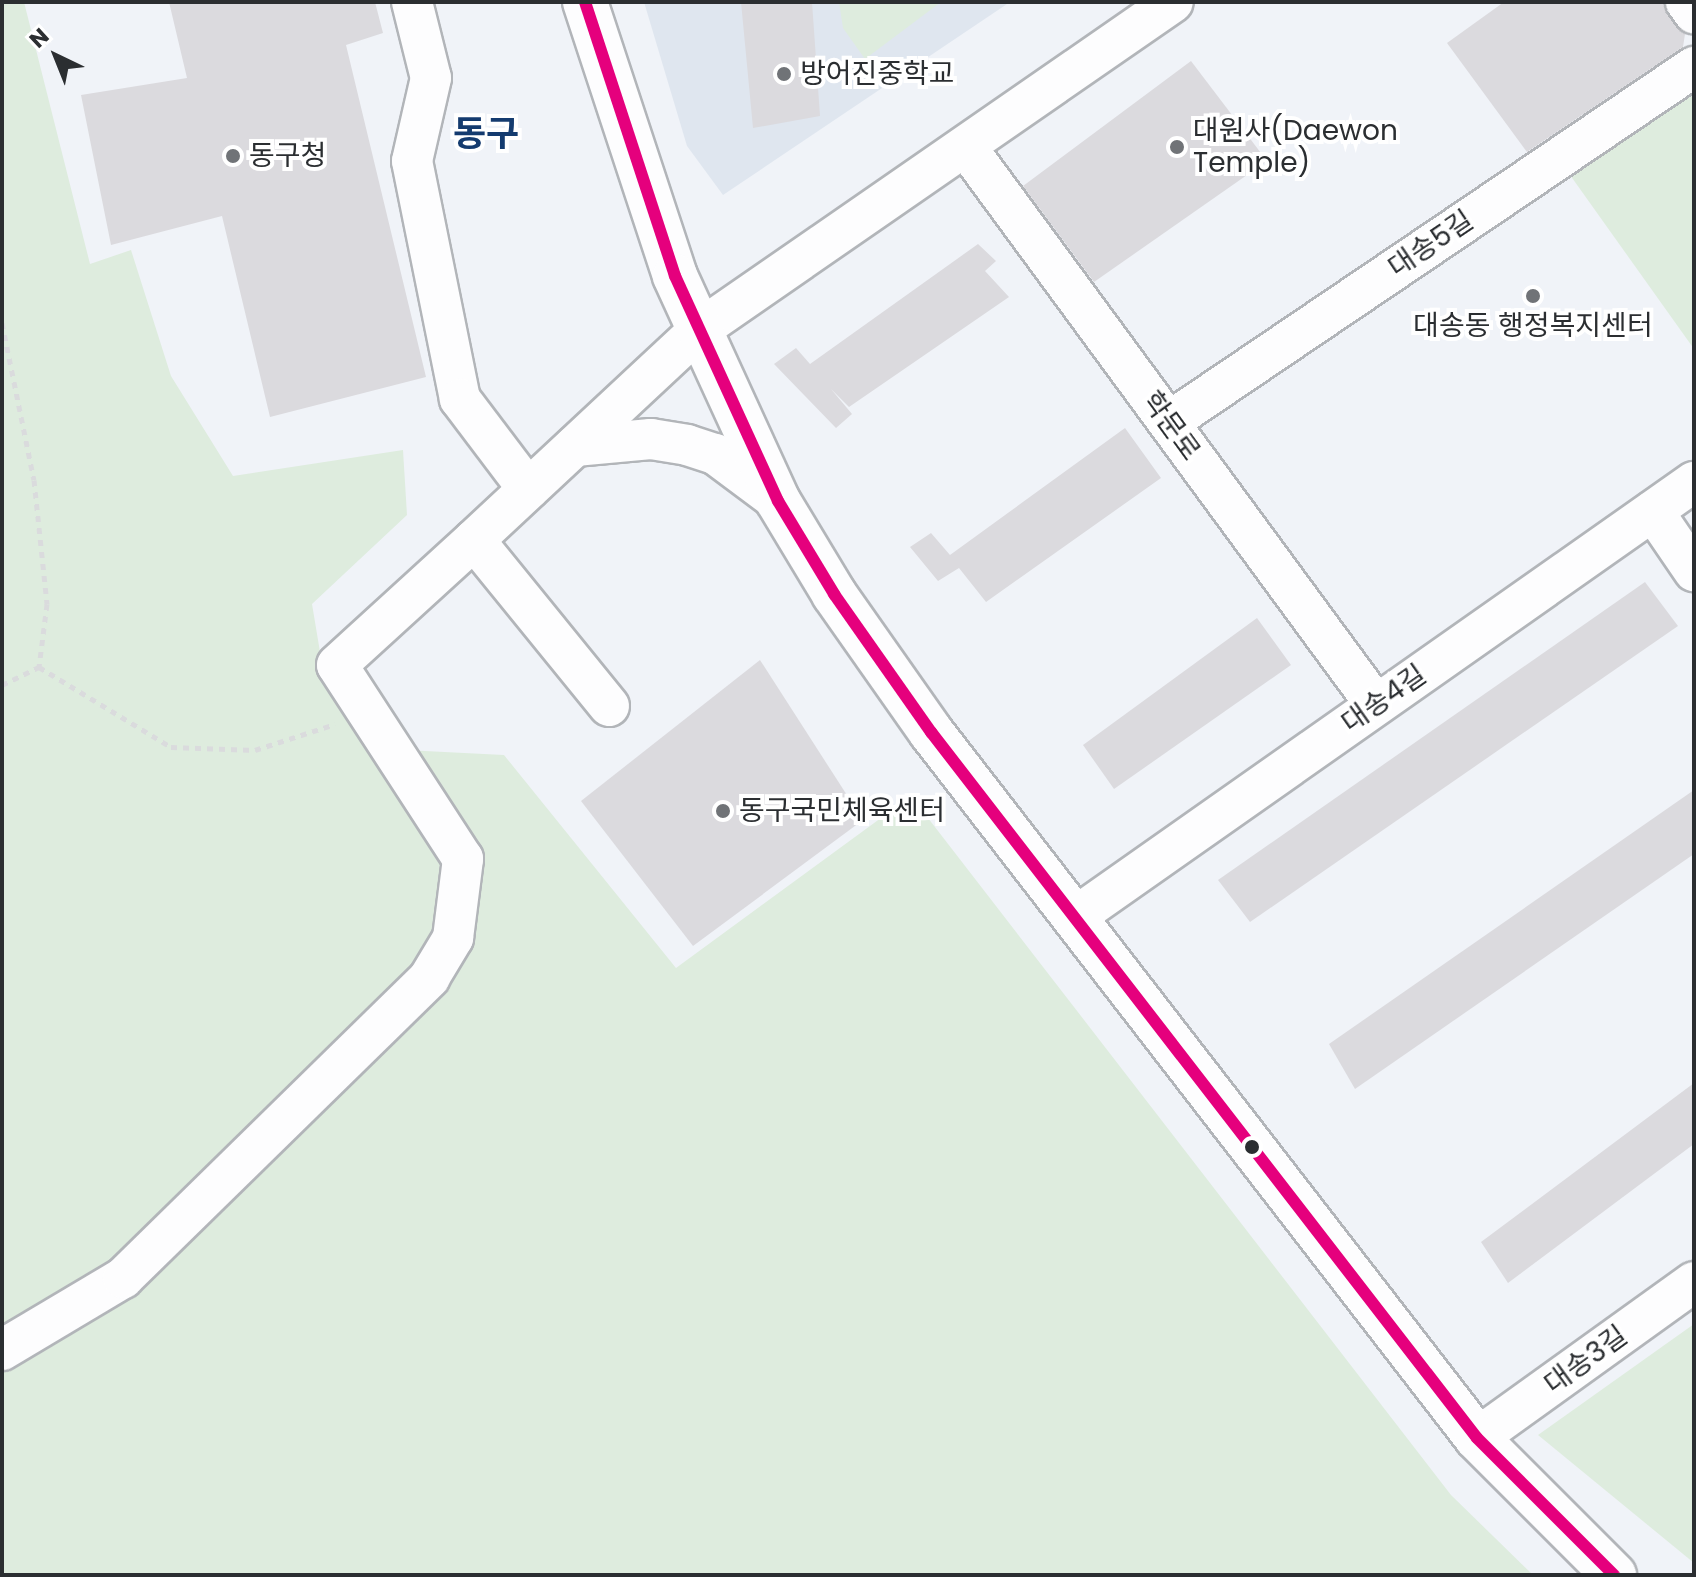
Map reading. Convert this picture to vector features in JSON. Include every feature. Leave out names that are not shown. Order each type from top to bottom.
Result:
[{"type":"main road","points":[[585,2],[675,276],[778,501],[931,732],[1477,1438],[1614,1575]]},
{"type":"street","points":[[412,2],[431,78],[412,161],[460,399],[528,489]]},
{"type":"street","points":[[2,1350],[123,1278],[429,978],[453,938],[463,859],[337,665],[699,330],[1173,2]]},
{"type":"street","points":[[1686,2],[1694,13]]},
{"type":"street","name":"대송5길","points":[[1169,422],[1694,67]]},
{"type":"street","name":"학문로","points":[[966,147],[1376,705]]},
{"type":"street","points":[[575,446],[651,439],[687,445],[715,454],[778,501]]},
{"type":"street","name":"대송4길","points":[[1075,917],[1694,482]]},
{"type":"street","points":[[1653,511],[1694,571]]},
{"type":"street","points":[[474,540],[609,706]]},
{"type":"street","name":"대송3길","points":[[1477,1438],[1694,1282]]},
{"type":"path","points":[[2,323],[34,480],[47,604],[39,667]]},
{"type":"path","points":[[2,685],[39,667]]},
{"type":"path","points":[[39,667],[171,747],[255,750],[367,712]]},
{"type":"shaded area","name":"방어진중학교","points":[[644,2],[1010,2],[723,195],[687,146]]},
{"type":"green space","points":[[2,2],[24,2],[90,264],[131,250],[171,376],[233,476],[403,450],[407,515],[312,604],[322,664],[385,749],[504,755],[676,968],[911,796],[1451,1495],[1533,1575],[2,1575]]},
{"type":"green space","points":[[839,2],[941,2],[865,59],[843,28]]},
{"type":"green space","points":[[1694,94],[1694,349],[1570,175]]},
{"type":"green space","points":[[1694,1324],[1694,1563],[1538,1435]]},
{"type":"building","name":"동구청","points":[[169,2],[375,2],[383,33],[346,45],[426,377],[270,417],[222,216],[111,245],[81,95],[187,78]]},
{"type":"building","points":[[741,2],[812,2],[820,116],[753,128]]},
{"type":"building","points":[[1504,2],[1663,2],[1685,34],[1683,47],[1527,152],[1447,43]]},
{"type":"building","name":"대원사(Daewon Temple)","points":[[1191,61],[1267,161],[1094,282],[1023,186]]},
{"type":"building","points":[[978,244],[996,261],[985,271],[1009,297],[849,407],[831,389],[852,414],[836,428],[774,364],[796,348],[810,364]]},
{"type":"building","points":[[1125,428],[1161,478],[986,602],[959,568],[938,581],[910,547],[931,533],[950,555]]},
{"type":"building","points":[[1645,582],[1678,626],[1250,922],[1218,880]]},
{"type":"building","points":[[1257,618],[1291,665],[1114,789],[1083,745]]},
{"type":"building","name":"동구국민체육센터","points":[[760,660],[863,820],[693,946],[581,801]]},
{"type":"building","points":[[1694,790],[1694,854],[1355,1089],[1329,1044]]},
{"type":"building","points":[[1694,1083],[1694,1144],[1508,1283],[1481,1242]]},
{"type":"transit line","points":[[585,2],[675,276],[778,501],[834,594],[931,732],[1477,1438],[1614,1575]]},
{"type":"place","name":"방어진중학교","points":[[784,74]]},
{"type":"place","name":"대원사(Daewon Temple)","points":[[1177,147]]},
{"type":"place","name":"동구청","points":[[233,156]]},
{"type":"place","name":"대송동 행정복지센터","points":[[1533,296]]},
{"type":"place","name":"동구국민체육센터","points":[[723,811]]},
{"type":"district","name":"동구","points":[[486,134]]}]
